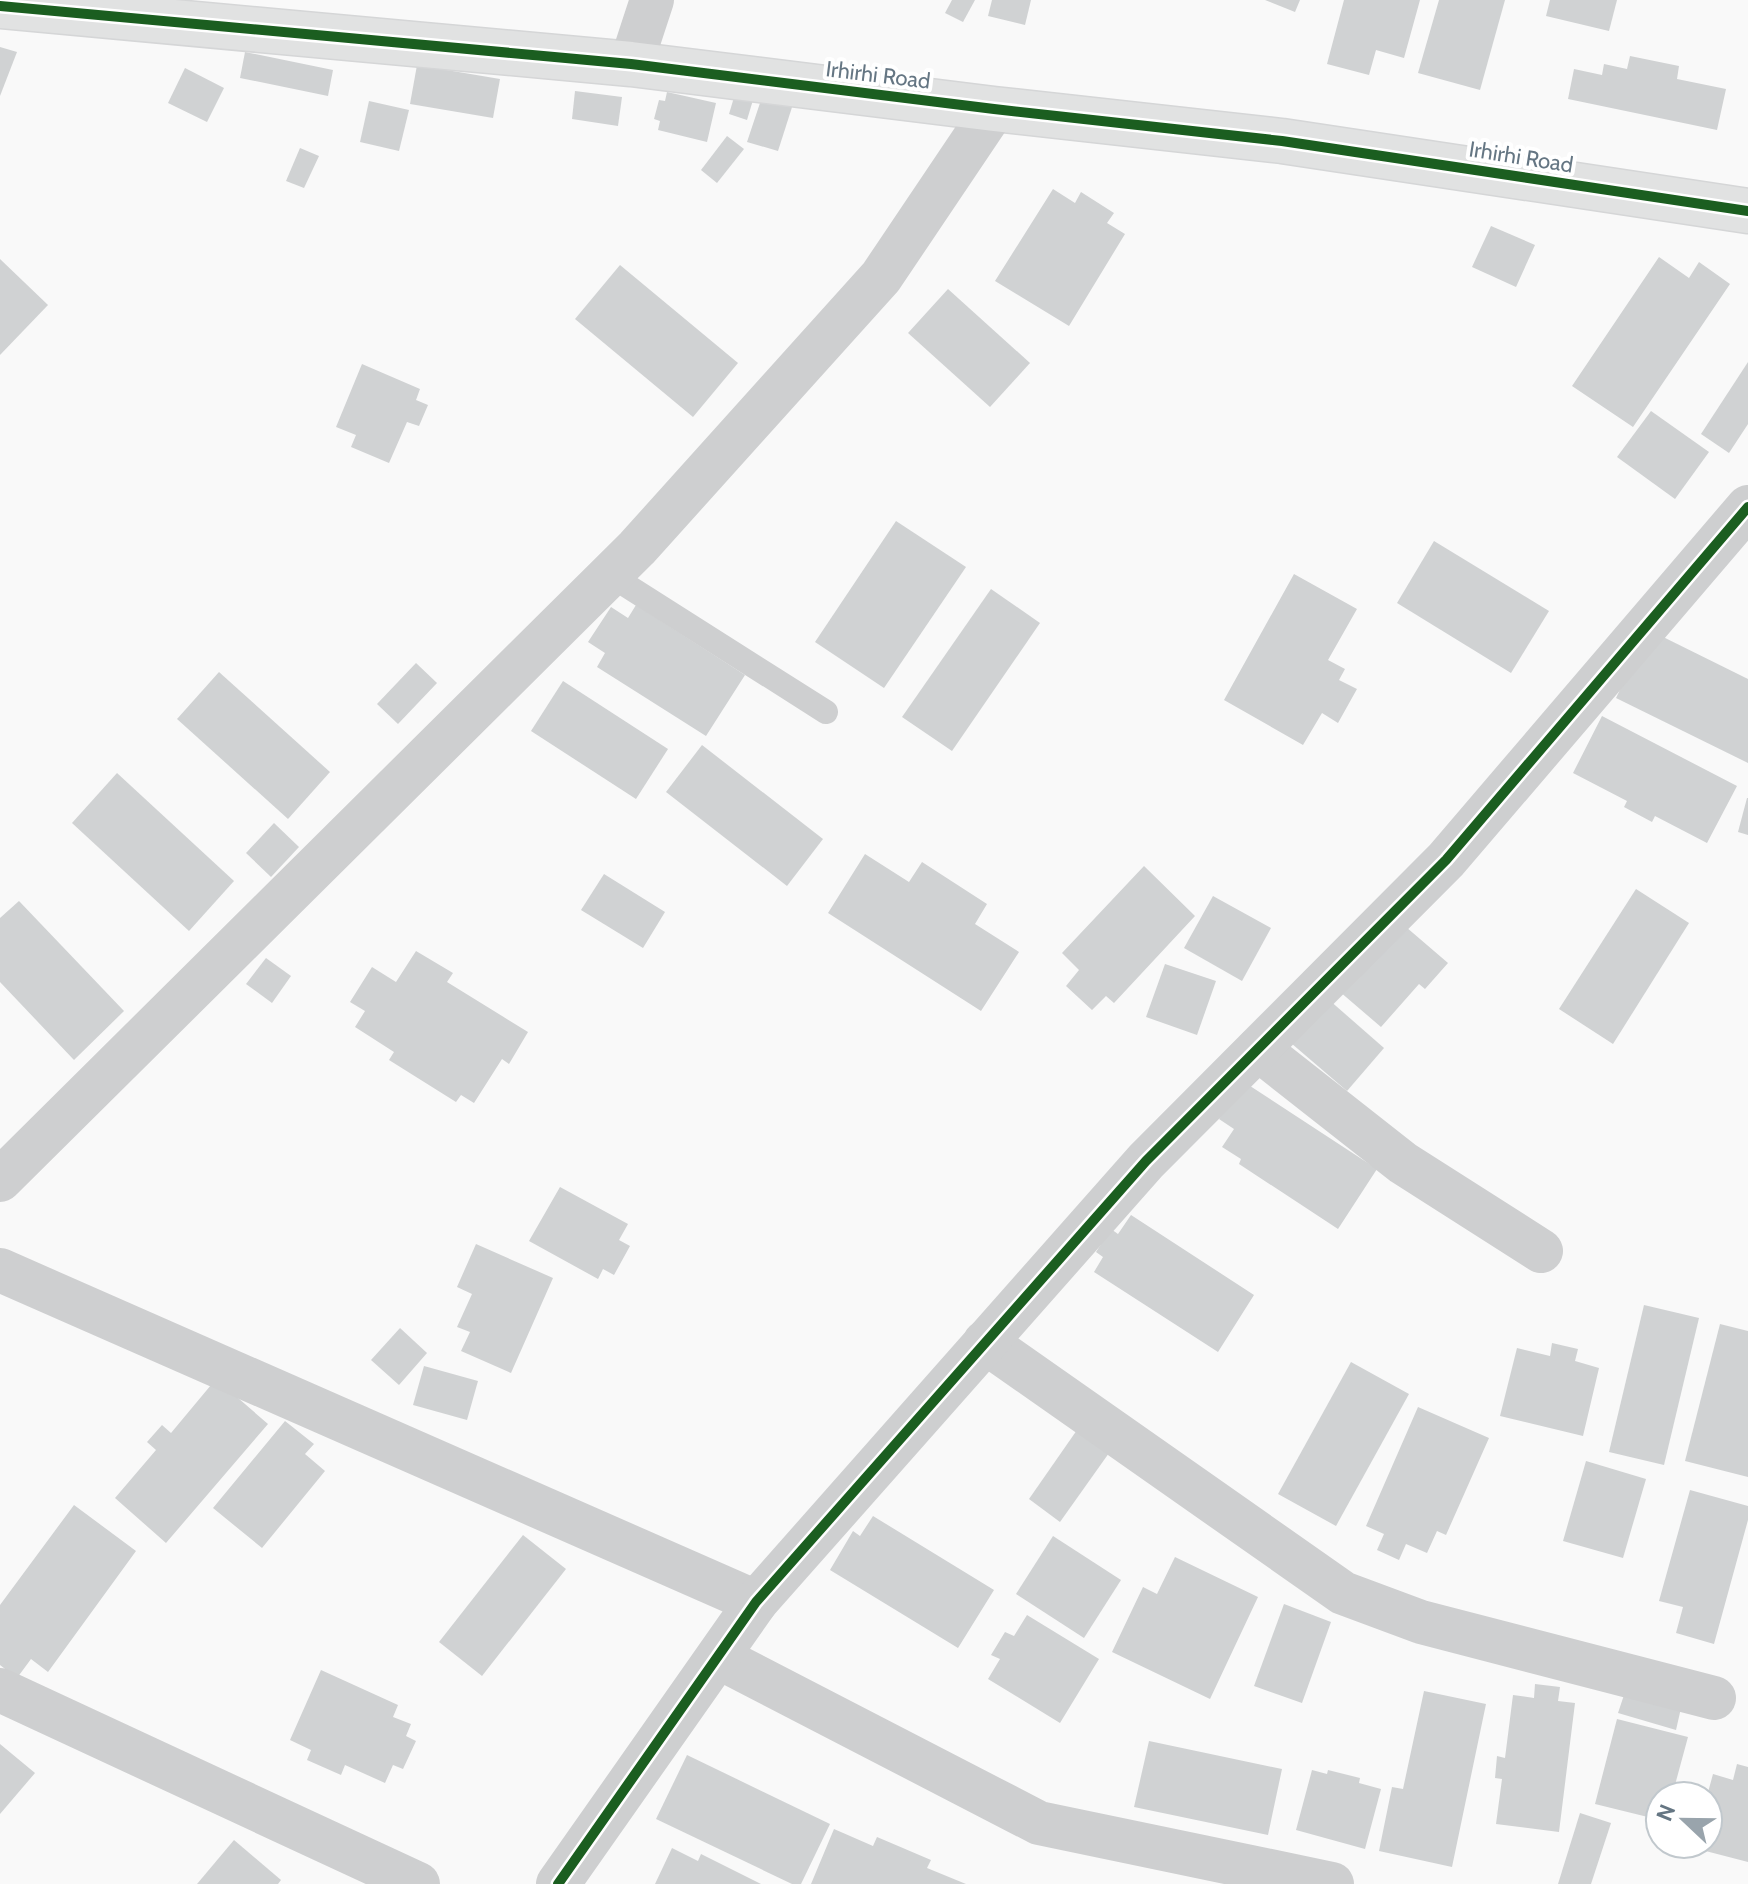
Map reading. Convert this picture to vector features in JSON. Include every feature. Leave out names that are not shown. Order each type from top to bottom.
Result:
[{"type":"street","points":[[631,64],[652,0]]},
{"type":"street","name":"Irhirhi Road","points":[[1,8],[631,64],[1282,141],[1748,211]]},
{"type":"street","points":[[5,1165],[637,548],[881,277],[994,109]]},
{"type":"street","points":[[558,1884],[756,1602],[1146,1161],[1446,860],[1748,507]]},
{"type":"street","points":[[1258,1049],[1403,1163],[1541,1251]]},
{"type":"street","points":[[0,1270],[756,1602]]},
{"type":"street","points":[[985,1342],[1343,1593],[1421,1622],[1714,1698]]},
{"type":"street","points":[[718,1657],[1039,1823],[1332,1884]]},
{"type":"street","points":[[0,1690],[418,1884]]},
{"type":"lane","points":[[610,575],[826,712]]},
{"type":"building","points":[[952,0],[975,0],[963,22],[945,13]]},
{"type":"building","points":[[992,0],[1031,0],[1025,25],[988,16]]},
{"type":"building","points":[[1265,0],[1300,0],[1295,12]]},
{"type":"building","points":[[1344,0],[1420,0],[1404,58],[1376,50],[1369,75],[1327,64]]},
{"type":"building","points":[[1439,0],[1505,0],[1480,90],[1418,73]]},
{"type":"building","points":[[1550,0],[1617,0],[1609,31],[1546,16]]},
{"type":"building","points":[[0,47],[17,52],[0,96]]},
{"type":"building","points":[[245,52],[333,70],[328,96],[240,78]]},
{"type":"building","points":[[1630,56],[1679,66],[1677,79],[1726,89],[1717,130],[1568,99],[1574,69],[1602,75],[1604,64],[1627,69]]},
{"type":"building","points":[[417,65],[500,79],[493,118],[410,104]]},
{"type":"building","points":[[185,68],[224,88],[207,122],[168,103]]},
{"type":"building","points":[[575,91],[622,97],[618,126],[572,119]]},
{"type":"building","points":[[764,91],[794,101],[778,151],[747,142]]},
{"type":"building","points":[[667,92],[716,103],[707,142],[658,130],[660,121],[654,119],[659,100],[665,101]]},
{"type":"building","points":[[735,94],[753,100],[747,120],[729,114]]},
{"type":"building","points":[[369,101],[409,110],[399,151],[360,142]]},
{"type":"building","points":[[727,136],[744,149],[717,183],[701,170]]},
{"type":"building","points":[[300,148],[319,156],[304,188],[286,181]]},
{"type":"building","points":[[1053,189],[1075,203],[1081,192],[1114,213],[1107,223],[1125,234],[1069,326],[995,281]]},
{"type":"building","points":[[1491,226],[1535,245],[1516,287],[1472,267]]},
{"type":"building","points":[[1659,257],[1689,278],[1699,262],[1730,284],[1633,427],[1572,386]]},
{"type":"building","points":[[0,259],[48,305],[0,355]]},
{"type":"building","points":[[620,265],[738,363],[693,417],[575,319]]},
{"type":"building","points":[[948,289],[1030,363],[990,407],[908,333]]},
{"type":"building","points":[[1748,362],[1748,424],[1729,453],[1701,434]]},
{"type":"building","points":[[362,364],[420,389],[416,400],[428,405],[419,426],[407,422],[389,463],[351,447],[356,435],[336,427]]},
{"type":"building","points":[[1651,411],[1709,452],[1675,499],[1617,457]]},
{"type":"building","points":[[896,521],[966,567],[884,688],[815,642]]},
{"type":"building","points":[[1434,541],[1549,611],[1511,673],[1397,603]]},
{"type":"building","points":[[1294,574],[1357,609],[1328,660],[1345,669],[1339,680],[1357,689],[1338,723],[1322,713],[1303,745],[1224,700]]},
{"type":"building","points":[[991,589],[1040,623],[952,751],[902,717]]},
{"type":"building","points":[[636,605],[745,675],[706,736],[597,667],[605,653],[588,642],[611,607],[628,618]]},
{"type":"building","points":[[1649,630],[1748,679],[1748,763],[1616,698]]},
{"type":"building","points":[[416,663],[437,683],[398,724],[377,704]]},
{"type":"building","points":[[219,672],[330,772],[288,819],[177,719]]},
{"type":"building","points":[[563,681],[668,749],[636,799],[531,731]]},
{"type":"building","points":[[1602,716],[1737,786],[1707,843],[1655,816],[1652,822],[1624,807],[1627,801],[1573,773]]},
{"type":"building","points":[[702,745],[823,839],[787,886],[666,792]]},
{"type":"building","points":[[117,773],[234,881],[189,931],[72,823]]},
{"type":"building","points":[[1748,798],[1748,835],[1738,832]]},
{"type":"building","points":[[274,823],[299,847],[271,877],[246,853]]},
{"type":"building","points":[[865,854],[909,882],[922,862],[987,904],[975,924],[1019,952],[981,1011],[828,913]]},
{"type":"building","points":[[1144,866],[1195,916],[1114,1003],[1106,996],[1092,1010],[1066,986],[1079,970],[1062,953]]},
{"type":"building","points":[[604,874],[665,912],[643,948],[581,910]]},
{"type":"building","points":[[1636,889],[1689,923],[1613,1044],[1559,1009]]},
{"type":"building","points":[[1213,896],[1271,928],[1242,981],[1184,948]]},
{"type":"building","points":[[19,901],[124,1011],[74,1060],[0,982],[0,918]]},
{"type":"building","points":[[1399,921],[1448,963],[1425,989],[1419,984],[1381,1027],[1339,991]]},
{"type":"building","points":[[416,951],[453,973],[447,982],[528,1032],[509,1064],[502,1059],[474,1103],[461,1095],[456,1102],[389,1060],[394,1052],[355,1027],[365,1011],[350,1002],[372,967],[396,982]]},
{"type":"building","points":[[266,958],[291,976],[272,1003],[246,984]]},
{"type":"building","points":[[1165,964],[1216,981],[1197,1035],[1146,1017]]},
{"type":"building","points":[[1328,999],[1384,1048],[1347,1091],[1291,1043]]},
{"type":"building","points":[[1244,1082],[1377,1169],[1338,1229],[1239,1164],[1241,1159],[1222,1147],[1234,1129],[1219,1119]]},
{"type":"building","points":[[560,1187],[628,1224],[619,1240],[630,1246],[614,1275],[603,1269],[598,1279],[529,1241]]},
{"type":"building","points":[[1131,1215],[1254,1295],[1218,1352],[1094,1272],[1103,1257],[1096,1252],[1111,1229],[1118,1234]]},
{"type":"building","points":[[476,1244],[553,1278],[511,1373],[461,1351],[470,1332],[457,1327],[472,1294],[457,1287]]},
{"type":"building","points":[[1644,1305],[1699,1318],[1664,1465],[1609,1452]]},
{"type":"building","points":[[1720,1324],[1748,1331],[1748,1477],[1685,1461]]},
{"type":"building","points":[[400,1328],[427,1353],[399,1385],[371,1360]]},
{"type":"building","points":[[1552,1343],[1578,1349],[1575,1361],[1599,1368],[1583,1436],[1500,1416],[1517,1348],[1550,1356]]},
{"type":"building","points":[[1351,1362],[1409,1394],[1336,1526],[1278,1494]]},
{"type":"building","points":[[424,1366],[478,1381],[467,1420],[413,1405]]},
{"type":"building","points":[[216,1379],[268,1424],[166,1543],[115,1498],[156,1450],[147,1442],[162,1425],[171,1433]]},
{"type":"building","points":[[1418,1407],[1489,1438],[1446,1535],[1437,1531],[1427,1553],[1406,1544],[1399,1560],[1377,1550],[1384,1534],[1366,1526]]},
{"type":"building","points":[[285,1421],[314,1444],[305,1454],[325,1471],[262,1548],[213,1508]]},
{"type":"building","points":[[1077,1430],[1109,1453],[1060,1522],[1029,1499]]},
{"type":"building","points":[[1586,1461],[1646,1479],[1623,1558],[1563,1541]]},
{"type":"building","points":[[1690,1490],[1748,1506],[1748,1520],[1714,1644],[1676,1633],[1683,1607],[1659,1601]]},
{"type":"building","points":[[74,1505],[136,1551],[48,1672],[31,1659],[17,1678],[0,1665],[0,1605]]},
{"type":"building","points":[[873,1516],[994,1590],[958,1648],[830,1570],[853,1531],[860,1536]]},
{"type":"building","points":[[523,1535],[566,1569],[482,1676],[439,1642]]},
{"type":"building","points":[[1053,1536],[1121,1580],[1084,1638],[1016,1594]]},
{"type":"building","points":[[1175,1557],[1258,1597],[1210,1699],[1112,1652],[1143,1587],[1157,1594]]},
{"type":"building","points":[[1284,1604],[1331,1622],[1302,1703],[1254,1686]]},
{"type":"building","points":[[1027,1615],[1099,1659],[1060,1723],[988,1679],[1000,1659],[991,1655],[1005,1632],[1014,1636]]},
{"type":"building","points":[[321,1670],[398,1705],[393,1717],[411,1724],[406,1736],[416,1741],[403,1769],[393,1765],[385,1783],[345,1765],[341,1775],[307,1760],[311,1750],[290,1740]]},
{"type":"building","points":[[1535,1684],[1560,1687],[1558,1701],[1575,1703],[1559,1832],[1496,1824],[1502,1779],[1495,1778],[1497,1756],[1505,1758],[1513,1695],[1534,1698]]},
{"type":"building","points":[[1424,1691],[1486,1704],[1452,1867],[1379,1851],[1392,1787],[1403,1789]]},
{"type":"building","points":[[1625,1692],[1681,1708],[1676,1730],[1618,1713]]},
{"type":"building","points":[[1617,1719],[1688,1737],[1676,1780],[1644,1780],[1644,1816],[1595,1804]]},
{"type":"building","points":[[1149,1741],[1282,1769],[1268,1835],[1134,1807]]},
{"type":"building","points":[[0,1744],[35,1773],[0,1814]]},
{"type":"building","points":[[687,1755],[830,1824],[801,1884],[792,1884],[656,1819]]},
{"type":"building","points":[[1737,1764],[1748,1767],[1748,1862],[1724,1856],[1724,1780],[1711,1780],[1713,1774],[1733,1780]]},
{"type":"building","points":[[1312,1770],[1327,1774],[1328,1770],[1360,1778],[1359,1783],[1381,1789],[1365,1849],[1296,1830]]},
{"type":"building","points":[[1580,1813],[1611,1823],[1591,1884],[1558,1884]]},
{"type":"building","points":[[834,1829],[873,1846],[877,1837],[931,1860],[927,1868],[966,1884],[811,1884]]},
{"type":"building","points":[[234,1840],[281,1880],[278,1884],[197,1884]]},
{"type":"building","points":[[672,1848],[698,1861],[701,1854],[761,1884],[655,1884]]},
{"type":"cycle path","points":[[0,6],[631,64],[1282,141],[1748,211]]},
{"type":"cycle path","points":[[558,1884],[756,1602],[1146,1161],[1446,860],[1748,507]]}]
